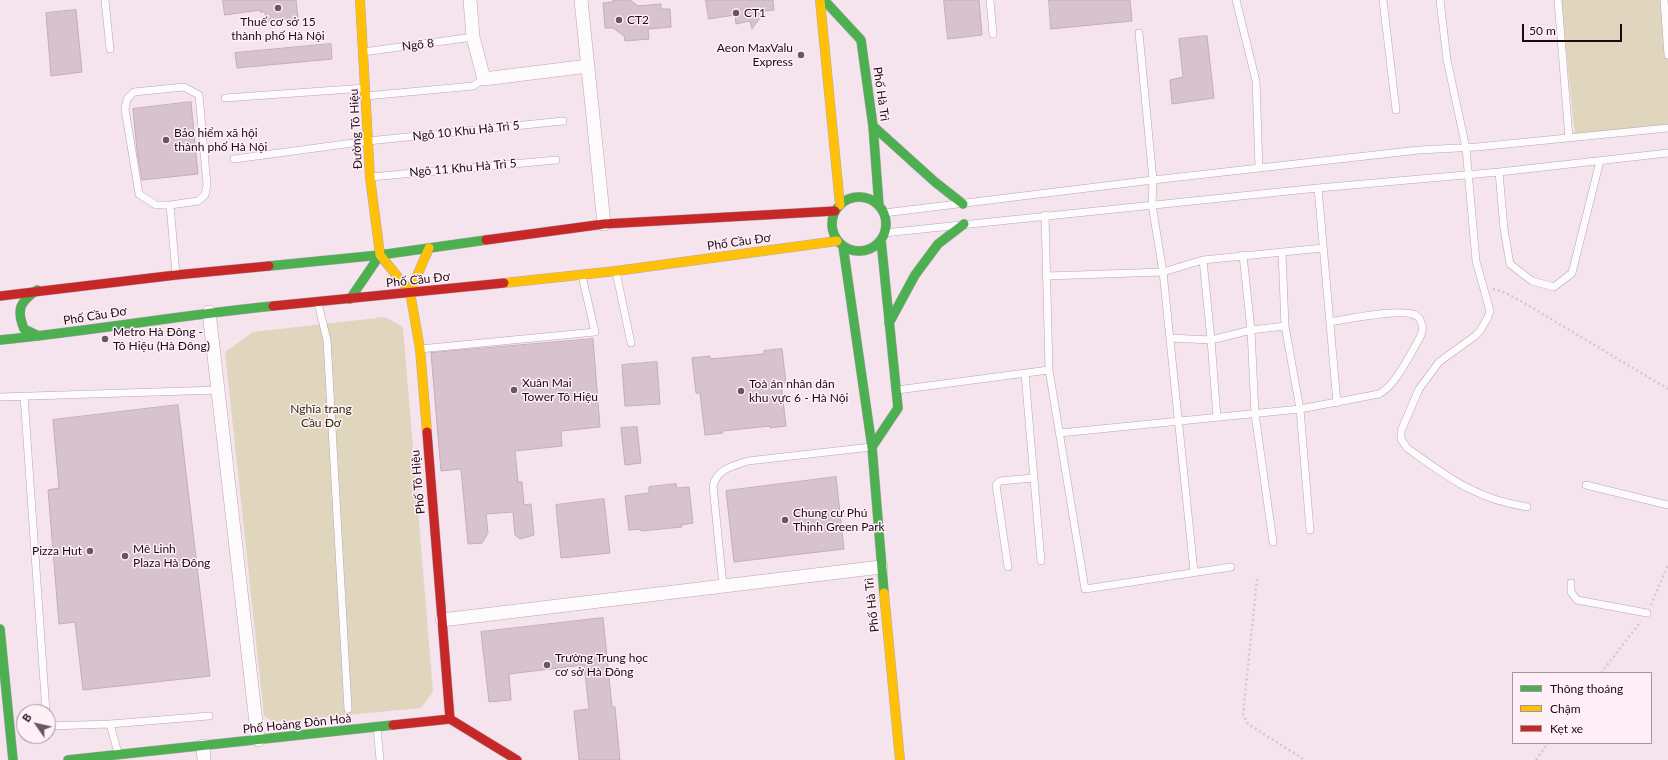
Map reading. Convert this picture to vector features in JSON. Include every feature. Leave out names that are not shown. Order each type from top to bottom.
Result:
[{"type":"street","name":"Đường Tô Hiệu","points":[[360,0],[370,177],[380,255]]},
{"type":"street","points":[[470,0],[473,37],[484,79],[588,66]]},
{"type":"street","points":[[582,0],[604,224]]},
{"type":"street","points":[[820,0],[838,208],[832,226],[834,234],[840,243],[851,250],[867,250],[875,246],[882,236],[886,223],[881,210],[872,200],[854,198],[846,200],[838,208]]},
{"type":"street","name":"Phố Hà Trì","points":[[824,0],[861,40],[873,126],[881,210]]},
{"type":"street","points":[[873,126],[935,182],[963,204]]},
{"type":"street","name":"Phố Cầu Đơ","points":[[0,296],[37,290],[176,275],[380,255],[604,224],[838,208]]},
{"type":"street","points":[[889,323],[915,275],[938,244],[964,224]]},
{"type":"street","points":[[872,447],[898,408],[882,236]]},
{"type":"street","name":"Phố Cầu Đơ","points":[[0,340],[39,336],[209,312],[582,275],[840,243]]},
{"type":"street","name":"Phố Hà Trì","points":[[840,243],[872,447],[881,567],[900,760]]},
{"type":"street","points":[[410,292],[429,248]]},
{"type":"street","points":[[350,299],[380,255]]},
{"type":"street","name":"Phố Tô Hiệu","points":[[380,255],[410,292],[420,349],[450,719]]},
{"type":"street","points":[[37,290],[23,300],[20,308],[20,321],[24,330],[39,336]]},
{"type":"street","points":[[209,312],[258,740]]},
{"type":"street","points":[[442,620],[881,567]]},
{"type":"street","points":[[0,629],[13,760]]},
{"type":"street","points":[[450,719],[517,760]]},
{"type":"street","name":"Phố Hoàng Đôn Hoà","points":[[68,760],[450,719]]},
{"type":"street","points":[[203,746],[204,760]]},
{"type":"lane","points":[[105,0],[110,49]]},
{"type":"lane","points":[[990,0],[993,34]]},
{"type":"lane","points":[[1236,0],[1256,81],[1259,168]]},
{"type":"lane","points":[[1383,0],[1396,110]]},
{"type":"lane","points":[[1440,0],[1447,60],[1468,148],[1476,261],[1484,285],[1490,311],[1488,317],[1475,336],[1439,362],[1430,372],[1419,389],[1402,426],[1401,439],[1407,448],[1468,489],[1507,504],[1527,507]]},
{"type":"lane","points":[[1558,0],[1568,138]]},
{"type":"lane","points":[[1664,0],[1668,55]]},
{"type":"lane","points":[[1139,33],[1153,180],[1152,205],[1163,272],[1194,572]]},
{"type":"lane","name":"Ngõ 8","points":[[363,52],[473,37]]},
{"type":"lane","points":[[225,98],[473,86],[484,79]]},
{"type":"lane","points":[[184,87],[199,95],[207,185],[205,195],[198,201],[170,205],[156,205],[139,194],[125,109],[127,99],[134,92],[184,87]]},
{"type":"lane","name":"Ngõ 10 Khu Hà Trì 5","points":[[234,160],[368,140],[563,121]]},
{"type":"lane","points":[[881,210],[963,204],[1153,180],[1419,150],[1491,146],[1668,128]]},
{"type":"lane","points":[[882,236],[964,224],[1045,215],[1318,188],[1470,174],[1497,173],[1668,153]]},
{"type":"lane","name":"Ngõ 11 Khu Hà Trì 5","points":[[370,177],[556,160]]},
{"type":"lane","points":[[1497,173],[1510,264],[1532,281],[1554,288],[1572,273],[1600,161]]},
{"type":"lane","points":[[1318,188],[1337,403]]},
{"type":"lane","points":[[170,205],[176,275]]},
{"type":"lane","points":[[1045,215],[1049,370],[1085,589],[1231,567]]},
{"type":"lane","points":[[1047,276],[1163,272],[1203,260],[1323,248]]},
{"type":"lane","points":[[1282,252],[1285,326],[1300,409],[1310,530]]},
{"type":"lane","points":[[1243,256],[1251,330],[1255,414],[1273,542]]},
{"type":"lane","points":[[1203,260],[1217,418]]},
{"type":"lane","points":[[616,271],[631,343]]},
{"type":"lane","points":[[420,349],[595,332],[582,275]]},
{"type":"lane","points":[[317,302],[327,340],[348,710]]},
{"type":"lane","points":[[1060,433],[1300,409],[1379,394],[1389,387],[1420,337],[1422,325],[1419,318],[1414,315],[1402,313],[1330,322]]},
{"type":"lane","points":[[1170,338],[1211,340],[1251,330],[1285,326]]},
{"type":"lane","points":[[896,390],[1049,370]]},
{"type":"lane","points":[[1025,374],[1041,561]]},
{"type":"lane","points":[[0,397],[218,390]]},
{"type":"lane","points":[[24,396],[45,704]]},
{"type":"lane","points":[[723,586],[713,486],[720,472],[734,465],[748,461],[872,447]]},
{"type":"lane","points":[[1008,567],[996,485],[1000,482],[1034,478]]},
{"type":"lane","points":[[1586,485],[1668,505]]},
{"type":"lane","points":[[1571,583],[1571,592],[1577,600],[1647,613]]},
{"type":"lane","points":[[56,726],[110,724],[210,716]]},
{"type":"lane","points":[[110,724],[118,755]]},
{"type":"lane","points":[[377,727],[380,760]]},
{"type":"path","points":[[1484,285],[1506,292],[1668,389]]},
{"type":"path","points":[[1257,579],[1243,714],[1248,724],[1305,760]]},
{"type":"path","points":[[1536,760],[1547,744]]},
{"type":"green space","points":[[1561,0],[1668,0],[1668,128],[1575,137]]},
{"type":"green space","name":"Nghĩa trang Cầu Đơ","points":[[385,317],[403,327],[433,692],[421,708],[274,722],[264,716],[225,352],[253,332]]},
{"type":"building","name":"Thuế cơ sở 15 thành phố Hà Nội","points":[[223,0],[296,0],[298,18],[266,22],[265,12],[260,12],[260,10],[225,15]]},
{"type":"building","name":"CT2","points":[[613,0],[630,0],[638,6],[661,4],[661,9],[670,9],[671,27],[648,29],[649,39],[625,41],[624,36],[613,28],[605,28],[603,3],[613,2]]},
{"type":"building","name":"CT1","points":[[706,0],[773,0],[774,10],[765,11],[752,29],[750,21],[736,24],[735,15],[709,19]]},
{"type":"building","points":[[944,0],[979,0],[982,35],[948,39]]},
{"type":"building","points":[[1049,0],[1130,0],[1132,21],[1051,29]]},
{"type":"building","points":[[76,10],[82,72],[51,76],[46,13]]},
{"type":"building","points":[[1207,36],[1214,98],[1172,104],[1170,80],[1183,77],[1179,39]]},
{"type":"building","points":[[331,44],[332,59],[237,68],[235,53]]},
{"type":"building","name":"Bảo hiểm xã hội thành phố Hà Nội","points":[[191,102],[198,174],[142,180],[137,151],[133,109]]},
{"type":"building","name":"Xuân Mai Tower Tô Hiệu","points":[[593,339],[600,427],[561,431],[562,446],[515,451],[518,482],[522,482],[524,505],[531,504],[534,535],[520,539],[515,535],[513,512],[486,514],[488,533],[482,543],[468,544],[461,469],[441,471],[431,353]]},
{"type":"building","name":"Toà án nhân dân khu vực 6 - Hà Nội","points":[[782,349],[786,383],[781,383],[786,426],[770,428],[770,426],[722,431],[723,433],[705,435],[700,393],[696,393],[692,358],[710,356],[710,359],[764,354],[764,351]]},
{"type":"building","points":[[657,362],[660,404],[625,406],[622,365]]},
{"type":"building","name":"Mê Linh Plaza Hà Đông","points":[[178,405],[210,676],[83,690],[75,622],[59,624],[48,490],[59,488],[53,420]]},
{"type":"building","points":[[637,427],[641,463],[625,465],[621,428]]},
{"type":"building","name":"Chung cư Phú Thịnh Green Park","points":[[836,477],[844,549],[734,562],[726,491]]},
{"type":"building","points":[[676,484],[677,488],[689,487],[693,523],[681,525],[682,527],[641,531],[641,529],[629,530],[625,496],[649,493],[649,487]]},
{"type":"building","points":[[604,499],[610,553],[561,558],[556,505]]},
{"type":"building","points":[[603,618],[612,707],[615,707],[620,760],[579,760],[574,711],[589,709],[584,665],[509,674],[511,700],[489,702],[481,632]]},
{"type":"traffic: fast","points":[[824,0],[861,40],[873,126],[879,206]]},
{"type":"traffic: fast","points":[[873,126],[935,182],[963,204]]},
{"type":"traffic: fast","points":[[859,197],[869,199],[878,205],[884,214],[886,224],[884,234],[878,243],[869,249],[859,251],[849,249],[840,243],[834,234],[832,224],[834,214],[840,205],[849,199],[859,197]]},
{"type":"traffic: fast","points":[[889,323],[915,275],[938,244],[964,224]]},
{"type":"traffic: fast","points":[[269,266],[380,255],[486,240]]},
{"type":"traffic: fast","points":[[872,447],[898,408],[881,240]]},
{"type":"traffic: fast","points":[[843,246],[872,447],[884,593]]},
{"type":"traffic: fast","points":[[350,299],[380,255]]},
{"type":"traffic: fast","points":[[37,290],[23,302],[20,316],[24,329],[39,336]]},
{"type":"traffic: fast","points":[[0,340],[273,306]]},
{"type":"traffic: fast","points":[[0,629],[13,760]]},
{"type":"traffic: fast","points":[[68,760],[393,725]]},
{"type":"traffic: slow","points":[[360,0],[370,177],[380,255]]},
{"type":"traffic: slow","points":[[820,0],[840,205]]},
{"type":"traffic: slow","points":[[504,283],[616,271],[837,241]]},
{"type":"traffic: slow","points":[[410,292],[429,248]]},
{"type":"traffic: slow","points":[[380,255],[410,292],[420,349],[427,432]]},
{"type":"traffic: slow","points":[[884,593],[900,760]]},
{"type":"traffic: jam","points":[[486,240],[604,224],[835,211]]},
{"type":"traffic: jam","points":[[0,296],[176,275],[269,266]]},
{"type":"traffic: jam","points":[[273,306],[504,283]]},
{"type":"traffic: jam","points":[[427,432],[450,719]]},
{"type":"traffic: jam","points":[[393,725],[450,719],[517,760]]},
{"type":"place","name":"Thuế cơ sở 15 thành phố Hà Nội","points":[[278,8]]},
{"type":"place","name":"CT1","points":[[736,13]]},
{"type":"place","name":"CT2","points":[[619,20]]},
{"type":"place","name":"Aeon MaxValu Express","points":[[801,55]]},
{"type":"place","name":"Bảo hiểm xã hội thành phố Hà Nội","points":[[166,140]]},
{"type":"place","name":"Metro Hà Đông - Tô Hiệu (Hà Đông)","points":[[105,339]]},
{"type":"place","name":"Xuân Mai Tower Tô Hiệu","points":[[514,390]]},
{"type":"place","name":"Toà án nhân dân khu vực 6 - Hà Nội","points":[[741,391]]},
{"type":"place","name":"Chung cư Phú Thịnh Green Park","points":[[785,520]]},
{"type":"place","name":"Pizza Hut","points":[[90,551]]},
{"type":"place","name":"Mê Linh Plaza Hà Đông","points":[[125,556]]},
{"type":"place","name":"Trường Trung học cơ sở Hà Đông","points":[[547,665]]}]
